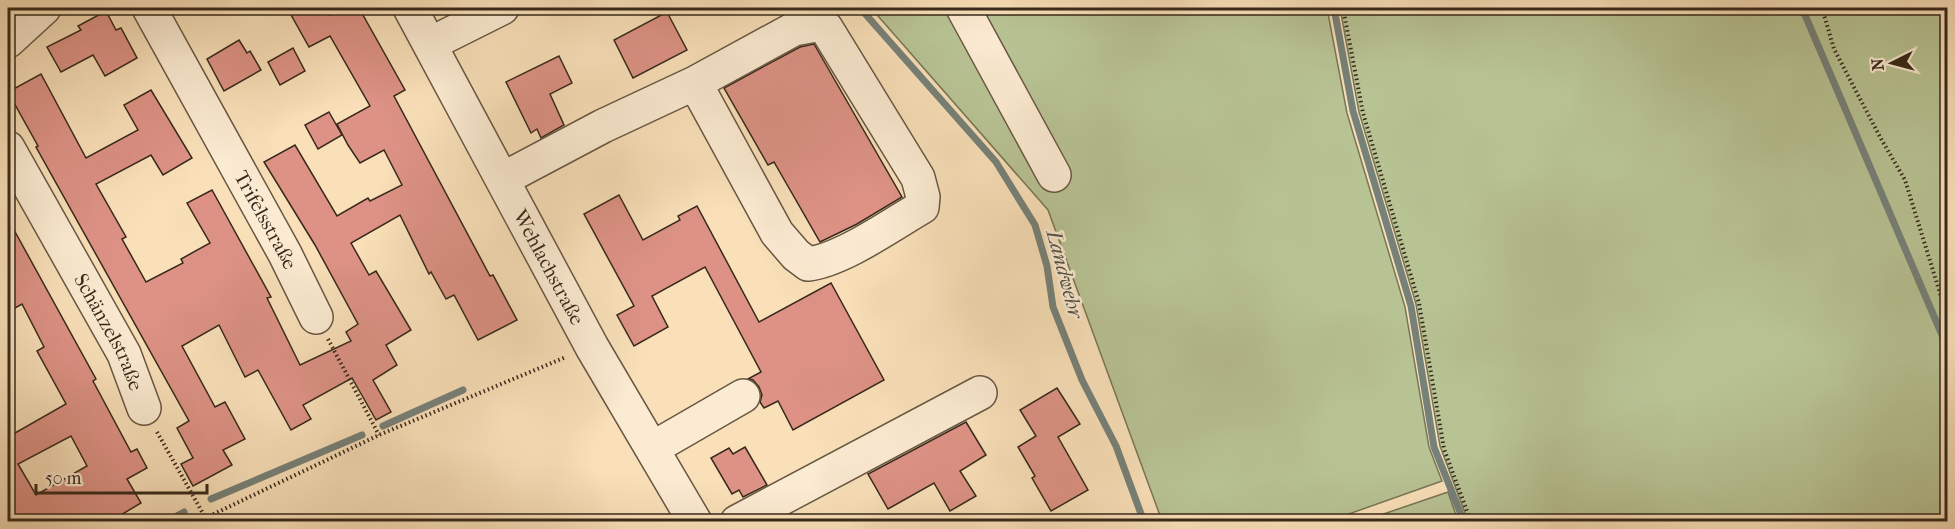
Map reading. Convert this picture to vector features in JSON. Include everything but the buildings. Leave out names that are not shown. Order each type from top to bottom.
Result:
[{"type":"street","points":[[8,41],[44,8]]},
{"type":"street","name":"Trifelsstraße","points":[[149,8],[285,254],[316,317]]},
{"type":"street","name":"Wehlachstraße","points":[[410,8],[592,346],[695,522]]},
{"type":"street","points":[[430,44],[502,8]]},
{"type":"street","points":[[963,8],[1054,175]]},
{"type":"street","points":[[503,179],[603,126],[695,83],[794,30],[816,25],[826,28],[918,178],[923,197],[922,207],[843,252],[823,262],[808,264],[796,255],[777,233],[695,83]]},
{"type":"street","name":"Schänzelstraße","points":[[8,148],[124,354],[144,408]]},
{"type":"street","points":[[737,522],[980,393]]},
{"type":"street","points":[[653,448],[743,396]]},
{"type":"path","points":[[1343,8],[1363,113],[1419,303],[1444,449],[1471,522]]},
{"type":"path","points":[[1822,8],[1834,49],[1905,180],[1947,319]]},
{"type":"path","points":[[316,317],[379,435]]},
{"type":"path","points":[[197,522],[379,435],[592,346]]},
{"type":"path","name":"Schänzelstraße","points":[[144,408],[205,517]]},
{"type":"green space","points":[[871,8],[1327,8],[1347,113],[1405,307],[1429,447],[1442,481],[1329,521],[1162,521],[1048,210]]},
{"type":"green space","points":[[1340,8],[1947,8],[1947,521],[1468,521],[1440,446],[1416,304],[1359,112]]},
{"type":"green space","points":[[1448,492],[1458,521],[1363,521]]},
{"type":"waterway","name":"Landwehr","points":[[860,8],[996,162],[1035,225],[1047,266],[1053,307],[1082,380],[1116,446],[1144,522]]},
{"type":"waterway","points":[[1334,8],[1353,111],[1411,306],[1434,447],[1464,522]]},
{"type":"waterway","points":[[1802,8],[1948,349]]},
{"type":"waterway","points":[[383,426],[463,390]]},
{"type":"waterway","points":[[211,499],[362,435]]},
{"type":"waterway","points":[[166,522],[184,512]]}]
